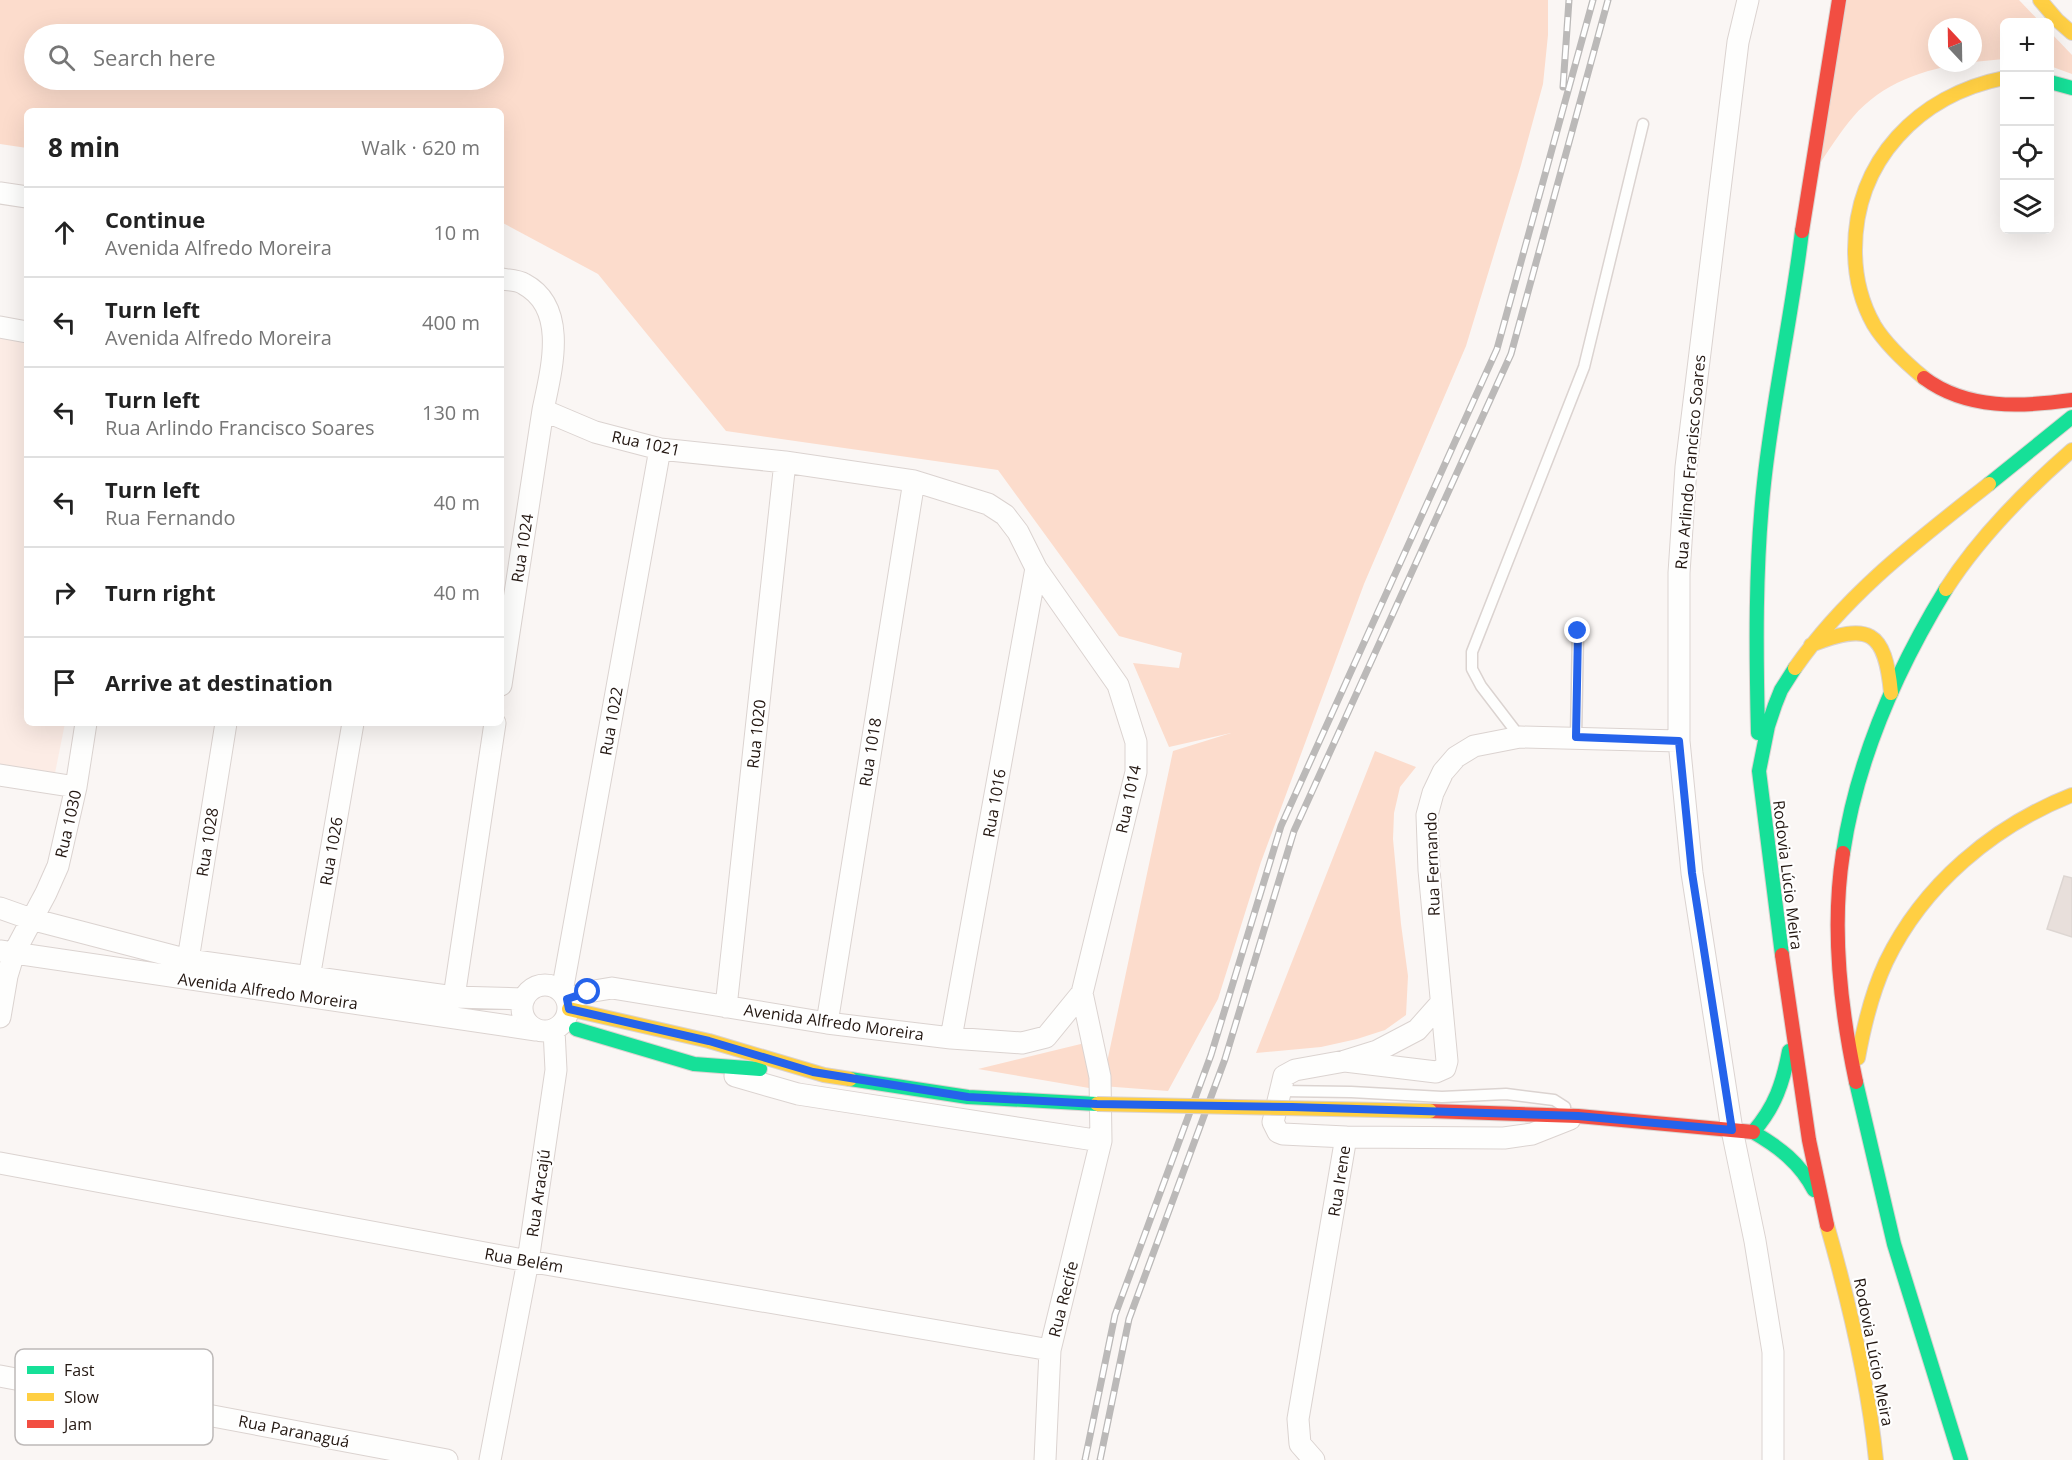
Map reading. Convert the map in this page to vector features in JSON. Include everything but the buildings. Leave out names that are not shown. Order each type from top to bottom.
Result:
[{"type":"main road","points":[[1759,771],[1756,628],[1764,486],[1772,421],[1796,283],[1806,199],[1839,0]]},
{"type":"main road","points":[[2040,0],[2072,33]]},
{"type":"main road","points":[[2000,79],[1970,85],[1931,106],[1907,126],[1883,154],[1865,188],[1857,222],[1855,248],[1857,275],[1863,301],[1874,324],[1892,349],[1939,388],[1964,397],[2021,406],[2072,399]]},
{"type":"main road","points":[[2054,83],[2072,88]]},
{"type":"main road","name":"Rodovia Lúcio Meira","points":[[1876,1460],[1871,1413],[1845,1287],[1824,1213],[1809,1140],[1792,1035],[1759,771],[1768,726],[1781,690],[1811,645],[1832,619],[1890,562],[2072,417]]},
{"type":"main road","points":[[1961,1460],[1894,1244],[1854,1080],[1838,968],[1837,918],[1841,864],[1857,785],[1891,693],[1928,621],[1959,570],[2003,517],[2044,474],[2072,450]]},
{"type":"main road","points":[[1811,645],[1838,633],[1864,632],[1872,636],[1883,648],[1888,664],[1891,693]]},
{"type":"main road","points":[[1854,1080],[1863,1028],[1877,984],[1901,936],[1921,908],[1965,861],[2008,825],[2033,811],[2072,795]]},
{"type":"main road","name":"Avenida Alfredo Moreira","points":[[558,1014],[694,1064],[818,1073],[968,1097],[1030,1101],[1578,1116],[1753,1132]]},
{"type":"main road","name":"Avenida Alfredo Moreira","points":[[558,1014],[709,1041],[818,1073]]},
{"type":"main road","points":[[1792,1035],[1782,1088],[1776,1103],[1767,1118],[1753,1132],[1780,1148],[1794,1160],[1812,1184],[1824,1213]]},
{"type":"street","name":"Rua Arlindo Francisco Soares","points":[[1748,0],[1738,42],[1686,467],[1679,573],[1679,741],[1692,873],[1732,1130],[1755,1241],[1773,1352],[1773,1460]]},
{"type":"street","points":[[0,193],[24,197]]},
{"type":"street","points":[[504,280],[523,283],[538,295],[547,310],[553,333],[552,364],[543,410]]},
{"type":"street","points":[[0,327],[24,331]]},
{"type":"street","name":"Rua 1021","points":[[543,410],[595,432],[660,449],[785,462],[914,480]]},
{"type":"street","name":"Rua 1024","points":[[504,665],[543,410]]},
{"type":"street","name":"Rua 1022","points":[[558,1014],[660,449]]},
{"type":"street","name":"Rua 1020","points":[[726,1007],[785,462]]},
{"type":"street","name":"Rua 1014","points":[[914,480],[988,504],[1005,515],[1018,532],[1036,568],[1118,685],[1136,742],[1136,772],[1082,993],[1100,1077],[1101,1141]]},
{"type":"street","name":"Rua 1018","points":[[827,1023],[914,480]]},
{"type":"street","name":"Rua 1016","points":[[951,1038],[1036,568]]},
{"type":"street","name":"Rua 1030","points":[[0,1017],[7,976],[7,952],[31,919],[58,866],[76,787],[86,726]]},
{"type":"street","name":"Rua 1028","points":[[188,960],[226,726]]},
{"type":"street","name":"Rua 1026","points":[[309,978],[352,726]]},
{"type":"street","points":[[453,997],[495,726]]},
{"type":"street","name":"Rua Fernando","points":[[1345,1061],[1436,1072],[1444,1068],[1447,1061],[1427,815],[1433,793],[1443,772],[1456,757],[1474,746],[1520,737],[1679,741]]},
{"type":"street","points":[[0,775],[76,787]]},
{"type":"street","name":"Avenida Alfredo Moreira","points":[[0,908],[31,919],[188,960],[453,997],[524,999]]},
{"type":"street","name":"Avenida Alfredo Moreira","points":[[7,952],[558,1014],[588,992],[612,988],[827,1023],[951,1038],[1022,1043],[1046,1037],[1082,993]]},
{"type":"street","points":[[536,986],[554,987],[558,1014],[528,1025],[523,1017],[524,999],[536,986]]},
{"type":"street","name":"Rua Irene","points":[[1314,1460],[1300,1444],[1298,1419],[1346,1137],[1278,1132],[1273,1122],[1284,1076],[1288,1073],[1345,1061],[1399,1041],[1416,1030],[1441,1003]]},
{"type":"street","name":"Rua Aracajú","points":[[490,1460],[528,1261],[556,1070],[558,1014]]},
{"type":"street","name":"Avenida Alfredo Moreira","points":[[694,1064],[798,1095],[1101,1141]]},
{"type":"street","points":[[1346,1137],[1504,1138],[1532,1134],[1578,1116]]},
{"type":"street","name":"Rua Recife","points":[[1045,1460],[1050,1350],[1101,1141]]},
{"type":"street","name":"Rua Belém","points":[[0,1163],[528,1261],[1050,1350]]},
{"type":"street","name":"Rua Paranaguá","points":[[0,1376],[15,1379]]},
{"type":"street","name":"Rua Paranaguá","points":[[213,1416],[447,1460]]},
{"type":"lane","points":[[1520,737],[1480,687],[1472,669],[1472,652],[1584,367],[1643,124]]},
{"type":"lane","points":[[1576,737],[1578,631]]},
{"type":"lane","points":[[1281,1091],[1442,1097],[1506,1094],[1554,1100],[1578,1116]]},
{"type":"shaded area","points":[[0,0],[1548,0],[1548,35],[1543,84],[1466,346],[1364,584],[1261,862],[1218,999],[1168,1091],[1102,1086],[1173,751],[1231,733],[1169,747],[1133,663],[1179,668],[1182,653],[1119,636],[998,470],[726,431],[598,274],[504,224],[504,108],[24,108],[24,148],[0,144]]},
{"type":"shaded area","points":[[1847,0],[2019,0],[2036,18],[2000,18],[2000,59],[1982,61],[1982,18],[1928,18],[1928,71],[1890,87],[1864,105],[1839,135],[1818,166]]},
{"type":"shaded area","points":[[2054,36],[2072,55],[2072,74],[2054,67]]},
{"type":"shaded area","points":[[0,336],[24,340],[24,726],[64,726],[55,773],[0,765]]},
{"type":"shaded area","points":[[1375,751],[1416,767],[1400,787],[1394,813],[1393,839],[1408,976],[1406,1015],[1385,1030],[1357,1039],[1321,1047],[1256,1053]]},
{"type":"shaded area","points":[[1089,1042],[1089,1088],[978,1069]]},
{"type":"railway","points":[[1563,87],[1569,0]]},
{"type":"railway","points":[[1085,1460],[1115,1315],[1211,1055],[1281,826],[1497,349],[1593,0]]},
{"type":"railway","points":[[1100,1460],[1129,1319],[1225,1059],[1294,831],[1511,354],[1608,0]]},
{"type":"traffic: fast","points":[[2054,83],[2072,88]]},
{"type":"traffic: fast","points":[[1758,733],[1757,608],[1761,514],[1772,420],[1802,231]]},
{"type":"traffic: fast","points":[[1989,484],[2072,417]]},
{"type":"traffic: fast","points":[[1843,853],[1858,783],[1881,716],[1911,651],[1946,589]]},
{"type":"traffic: fast","points":[[1782,955],[1759,771],[1768,726],[1775,705],[1781,690],[1795,668]]},
{"type":"traffic: fast","points":[[576,1029],[694,1064],[760,1069]]},
{"type":"traffic: fast","points":[[1789,1051],[1777,1094],[1761,1123],[1753,1132],[1788,1156],[1814,1190]]},
{"type":"traffic: fast","points":[[850,1079],[968,1097],[1097,1104]]},
{"type":"traffic: fast","points":[[1856,1082],[1894,1244],[1961,1460]]},
{"type":"traffic: slow","points":[[2040,0],[2072,33]]},
{"type":"traffic: slow","points":[[1924,378],[1884,340],[1866,307],[1855,259],[1858,217],[1866,188],[1880,161],[1898,137],[1920,116],[1945,99],[2000,79]]},
{"type":"traffic: slow","points":[[1946,589],[1973,551],[2004,515],[2072,450]]},
{"type":"traffic: slow","points":[[1795,668],[1837,615],[1885,569],[1989,484]]},
{"type":"traffic: slow","points":[[1811,645],[1847,634],[1860,633],[1870,637],[1878,644],[1884,656],[1891,693]]},
{"type":"traffic: slow","points":[[1858,1058],[1869,1009],[1886,962],[1901,934],[1940,883],[1988,841],[2015,823],[2072,795]]},
{"type":"traffic: slow","points":[[569,1009],[709,1041],[824,1075],[850,1079]]},
{"type":"traffic: slow","points":[[1097,1104],[1430,1111]]},
{"type":"traffic: slow","points":[[1827,1225],[1857,1341],[1876,1460]]},
{"type":"traffic: jam","points":[[1802,231],[1839,0]]},
{"type":"traffic: jam","points":[[1924,378],[1958,396],[1995,404],[2015,405],[2072,400]]},
{"type":"traffic: jam","points":[[1843,853],[1838,910],[1839,968],[1856,1082]]},
{"type":"traffic: jam","points":[[1782,955],[1809,1140],[1827,1225]]},
{"type":"traffic: jam","points":[[1430,1111],[1578,1116],[1753,1132]]},
{"type":"route","points":[[588,992],[567,999],[569,1009],[709,1041],[813,1072],[968,1097],[1097,1104],[1292,1107],[1578,1116],[1732,1130],[1692,873],[1679,741],[1576,737],[1578,631]]}]
